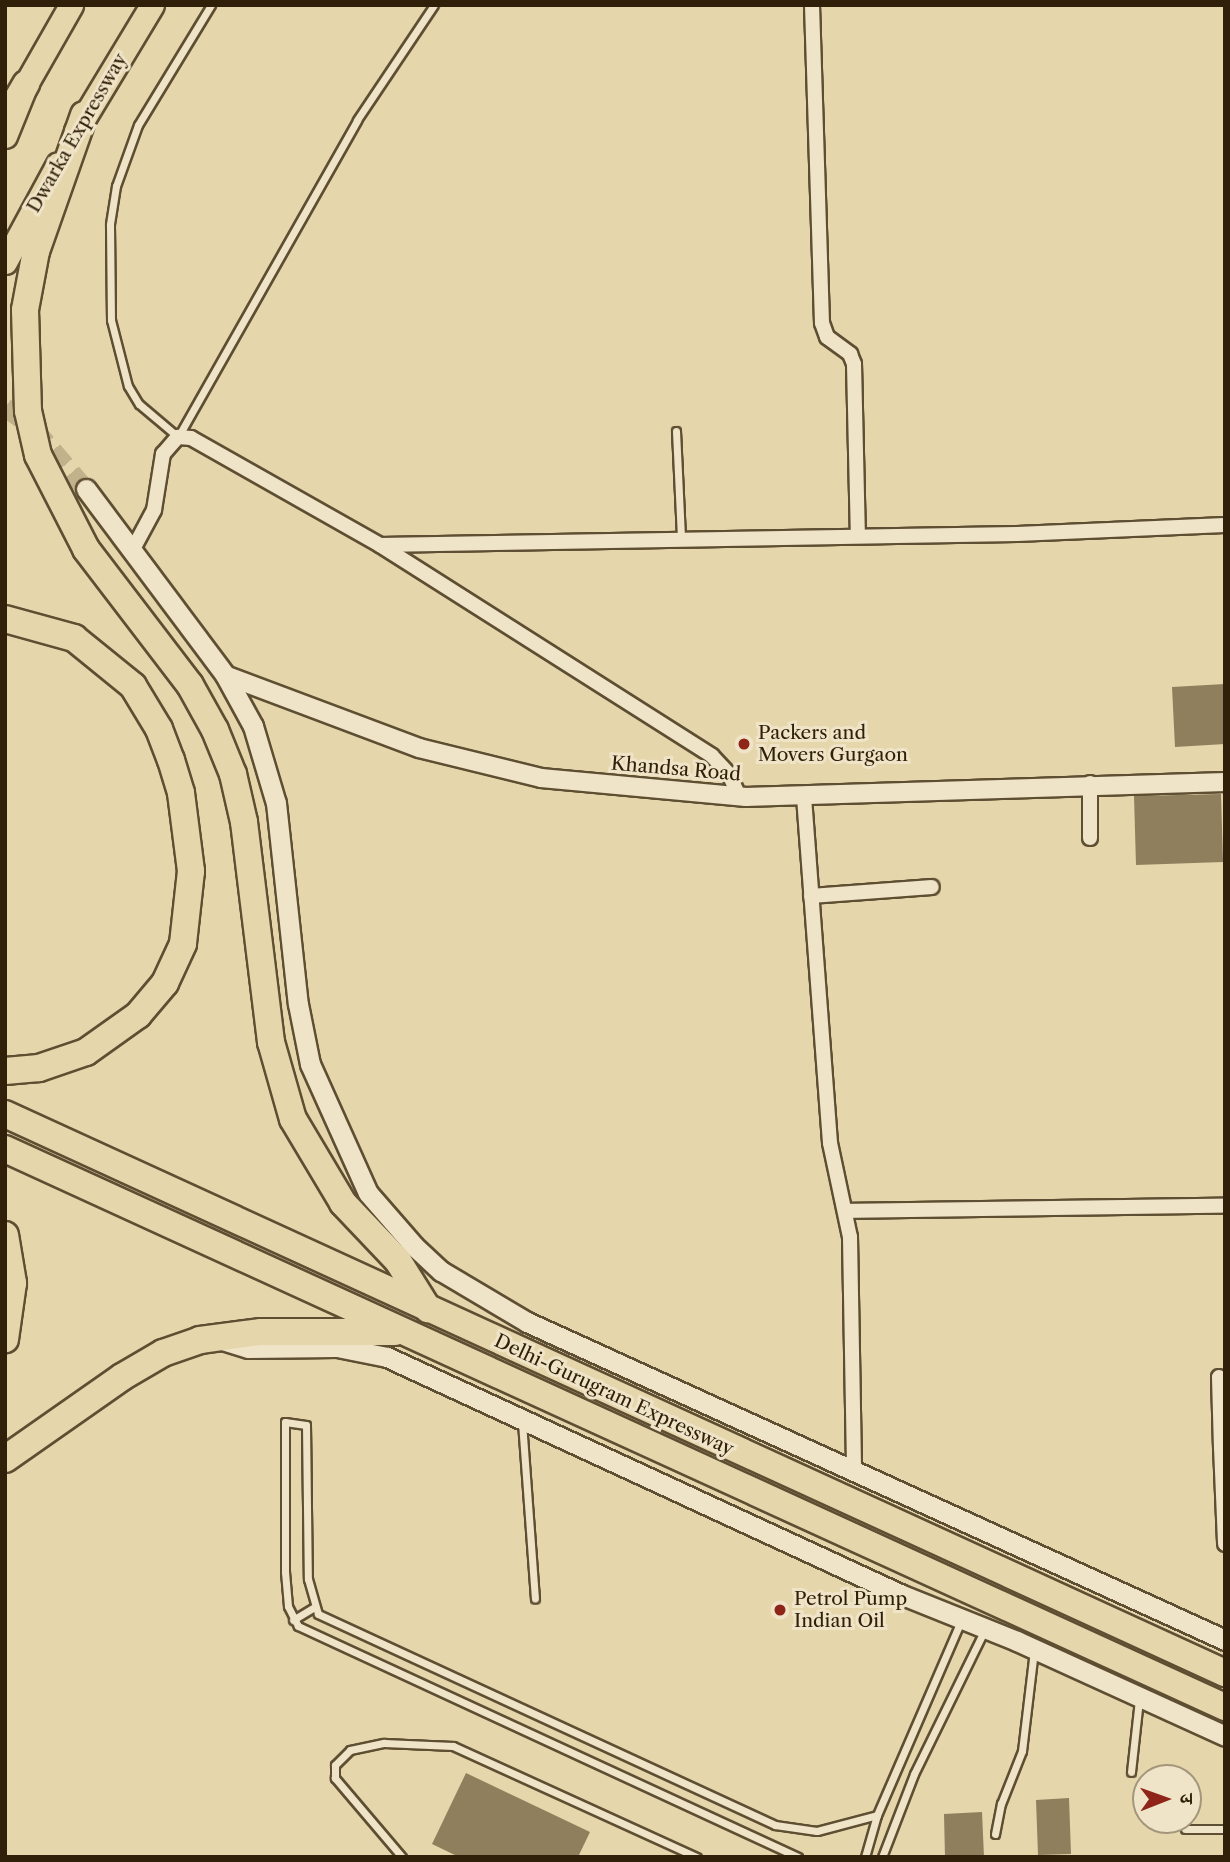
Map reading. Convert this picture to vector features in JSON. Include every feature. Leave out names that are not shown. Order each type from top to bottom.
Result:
[{"type":"highway","points":[[5,120],[71,5]]},
{"type":"highway","name":"Dwarka Expressway","points":[[5,262],[84,115],[152,5]]},
{"type":"highway","points":[[5,135],[26,84]]},
{"type":"highway","points":[[84,115],[36,251],[25,310],[28,411],[38,455],[86,549],[190,685],[215,730],[233,774],[244,822],[269,1029],[293,1119],[343,1203],[398,1261],[428,1309]]},
{"type":"highway","points":[[5,619],[74,638],[133,686],[159,729],[181,793],[191,871],[183,944],[165,983],[138,1015],[86,1052],[39,1068],[5,1071]]},
{"type":"highway","name":"Delhi-Gurugram Expressway","points":[[5,1114],[1225,1673]]},
{"type":"highway","name":"Delhi-Gurugram Expressway","points":[[5,1149],[1225,1707]]},
{"type":"highway","points":[[5,1235],[13,1283],[5,1339]]},
{"type":"highway","points":[[5,1459],[122,1377],[163,1353],[216,1337],[404,1332]]},
{"type":"main road","points":[[86,489],[225,675],[253,726],[276,803],[298,1004],[310,1064],[368,1193],[441,1271],[527,1322],[1225,1640]]},
{"type":"main road","points":[[216,1337],[248,1348],[337,1347],[376,1353],[1225,1736]]},
{"type":"street","points":[[812,5],[822,323],[827,337],[850,354],[854,364],[858,535]]},
{"type":"street","points":[[132,551],[154,510],[163,454],[178,437],[191,438],[380,545],[712,756],[729,774],[739,796]]},
{"type":"street","points":[[380,545],[1225,525]]},
{"type":"street","name":"Khandsa Road","points":[[225,675],[419,748],[541,778],[739,796],[804,797],[1090,783],[1225,782]]},
{"type":"street","points":[[1090,783],[1090,838]]},
{"type":"street","points":[[804,797],[833,1170],[846,1211],[854,1469]]},
{"type":"street","points":[[811,896],[932,887]]},
{"type":"street","points":[[846,1211],[1225,1206]]},
{"type":"street","points":[[1219,1377],[1225,1544]]},
{"type":"lane","points":[[211,5],[138,125],[116,186],[110,225],[111,320],[128,386],[139,404],[178,437],[357,120],[434,5]]},
{"type":"lane","points":[[676,431],[681,539]]},
{"type":"lane","points":[[522,1420],[535,1599]]},
{"type":"lane","points":[[313,1608],[306,1518],[306,1425],[285,1422],[283,1514],[288,1606],[293,1620],[318,1639],[799,1857]]},
{"type":"lane","points":[[313,1608],[400,1655],[775,1825],[817,1831],[877,1815]]},
{"type":"lane","points":[[293,1620],[313,1608]]},
{"type":"lane","points":[[865,1857],[877,1815],[963,1619]]},
{"type":"lane","points":[[882,1857],[914,1773],[985,1628]]},
{"type":"lane","points":[[995,1834],[1000,1804],[1022,1751],[1034,1648]]},
{"type":"lane","points":[[1131,1772],[1139,1697]]},
{"type":"lane","points":[[402,1857],[335,1778],[335,1765],[350,1750],[384,1743],[453,1746],[697,1857]]},
{"type":"lane","points":[[1202,1829],[1225,1829]]},
{"type":"building","points":[[1225,684],[1225,744],[1175,747],[1172,687]]},
{"type":"building","points":[[1221,794],[1223,862],[1136,865],[1134,796]]},
{"type":"building","points":[[466,1773],[590,1832],[578,1857],[459,1857],[432,1844]]},
{"type":"building","points":[[1069,1798],[1071,1854],[1038,1855],[1036,1800]]},
{"type":"building","points":[[982,1812],[984,1857],[945,1857],[944,1814]]},
{"type":"tunnel","points":[[5,407],[34,428],[86,489]]},
{"type":"place","name":"Packers and Movers Gurgaon","points":[[744,744]]},
{"type":"place","name":"Petrol Pump Indian Oil","points":[[780,1610]]}]
